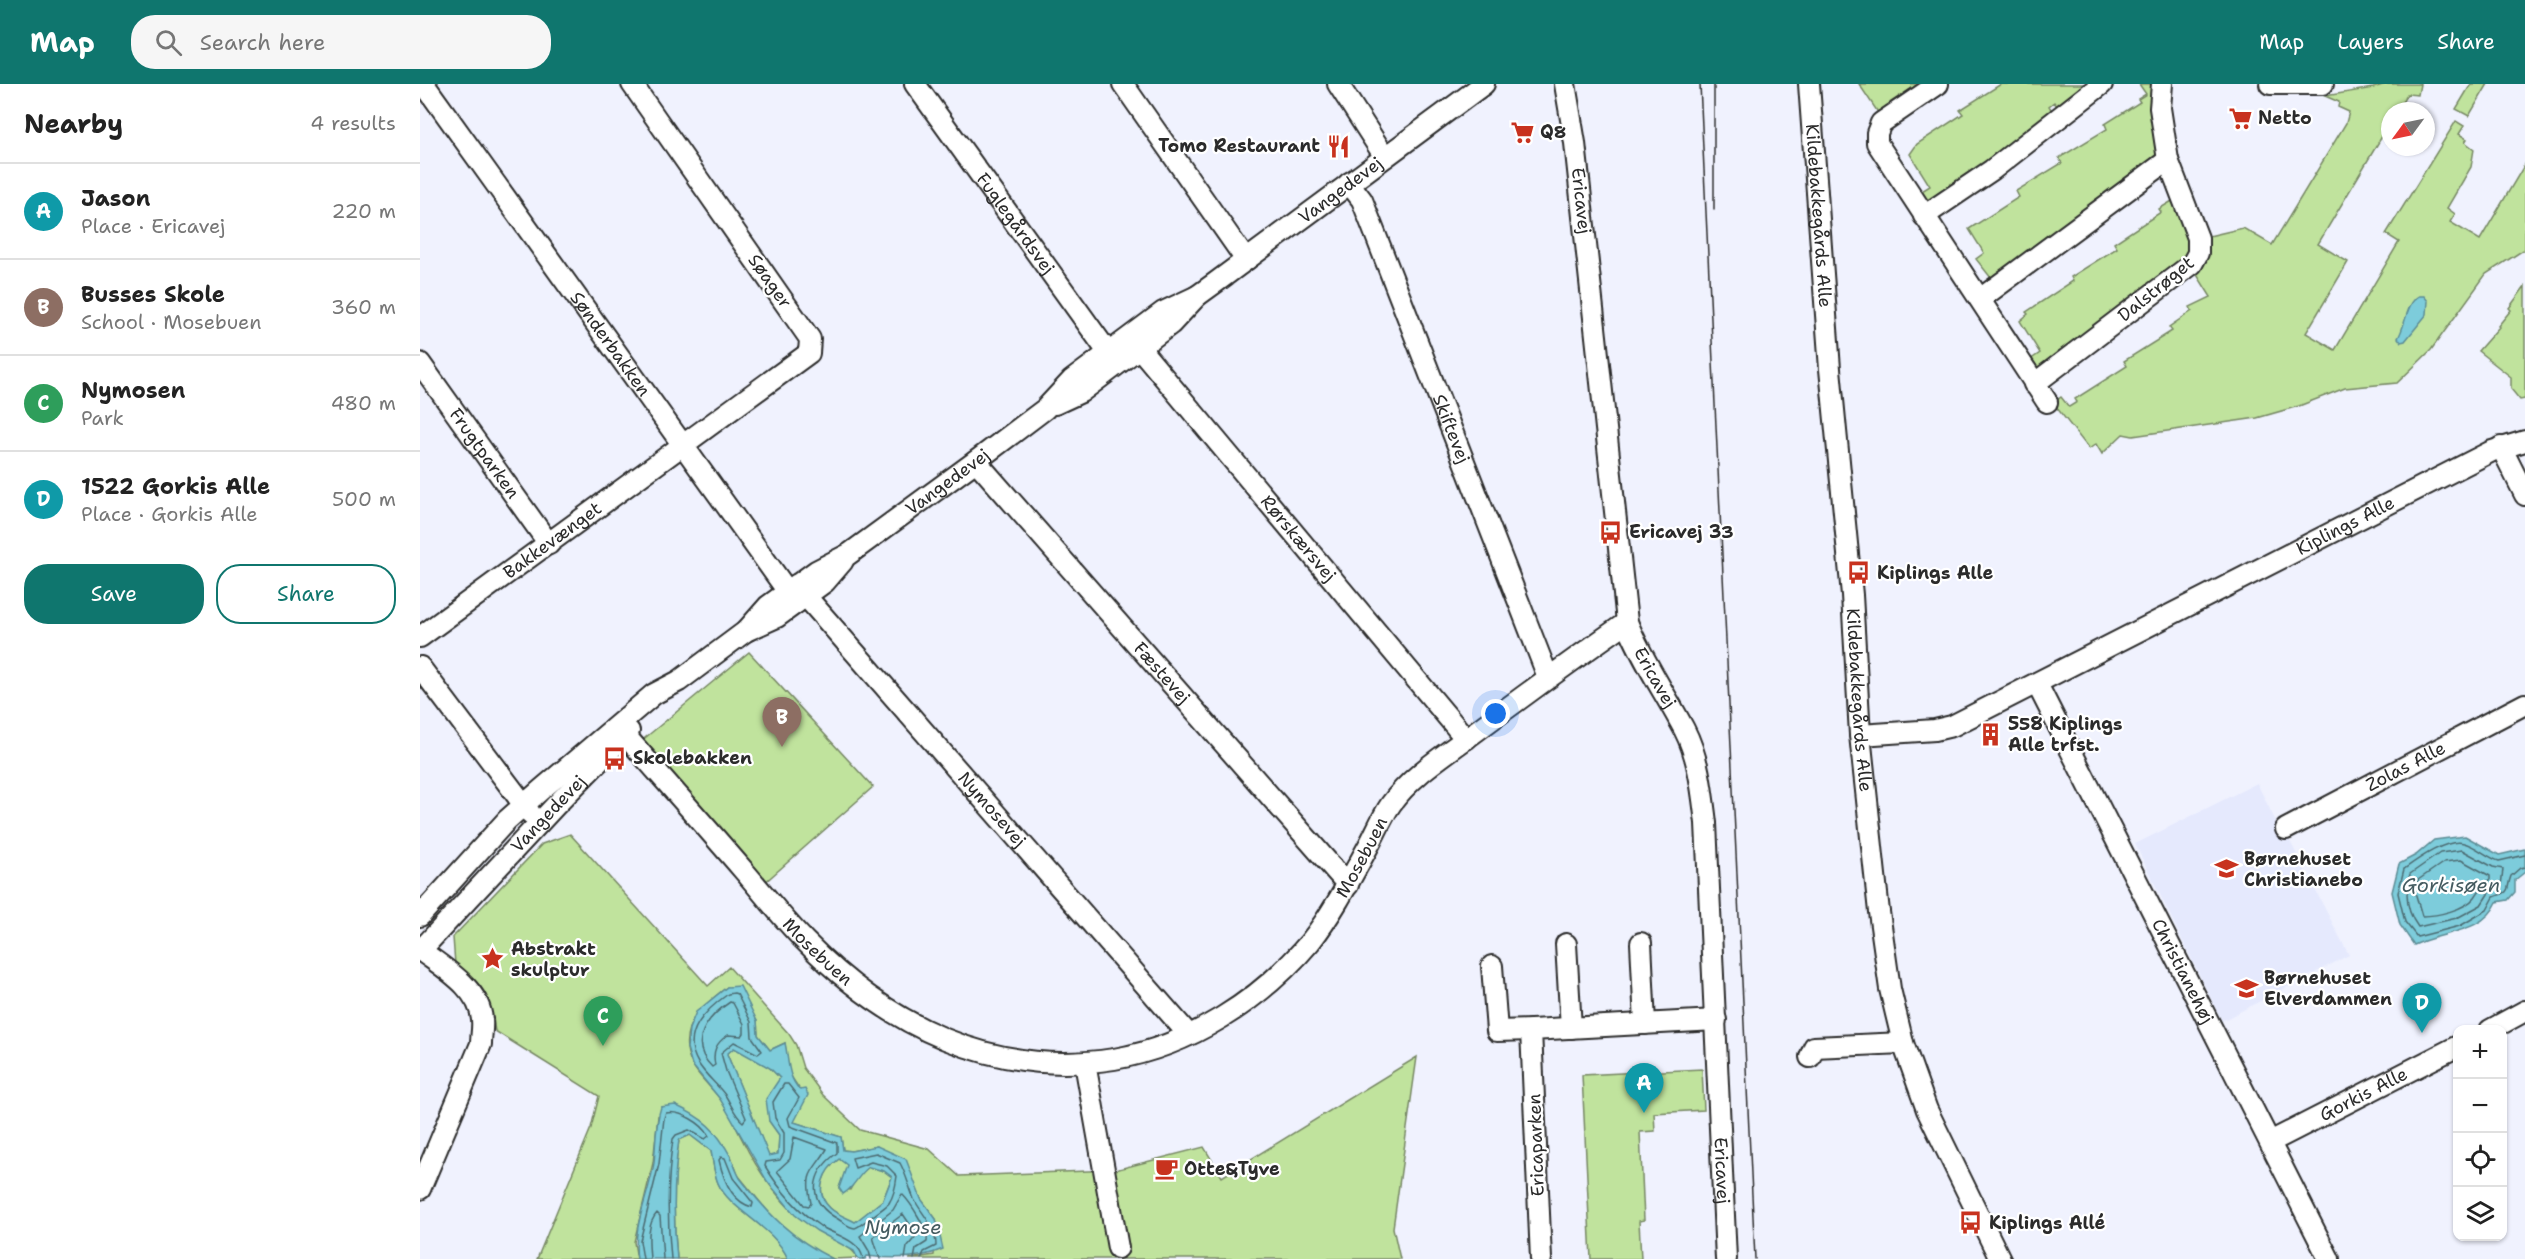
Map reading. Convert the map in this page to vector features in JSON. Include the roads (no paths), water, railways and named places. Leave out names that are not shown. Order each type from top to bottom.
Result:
[{"type":"street","name":"Søager","points":[[632,84],[810,339],[809,353],[684,445]]},
{"type":"street","name":"Fuglegårdsvej","points":[[915,84],[1112,359]]},
{"type":"street","points":[[1123,84],[1246,260]]},
{"type":"street","points":[[1338,84],[1385,157]]},
{"type":"street","name":"Vangedevej","points":[[420,916],[523,804],[661,702],[679,681],[746,631],[768,606],[825,582],[849,554],[1045,409],[1072,380],[1112,359],[1134,343],[1172,324],[1197,296],[1484,84]]},
{"type":"street","name":"Kildebakkegårds Alle","points":[[1809,84],[1830,369],[1852,595],[1860,735],[1879,912],[1890,989],[1903,1043],[1927,1110],[2000,1259]]},
{"type":"street","points":[[1938,84],[1881,123],[1877,133],[1877,143],[2047,402]]},
{"type":"street","points":[[1924,216],[1992,170],[2102,84]]},
{"type":"street","name":"Dalstrøget","points":[[2034,384],[2192,264],[2198,254],[2197,236],[2168,160],[2160,108],[2162,84]]},
{"type":"street","points":[[2270,84],[2309,86],[2323,84]]},
{"type":"street","name":"Sønderbakken","points":[[429,86],[684,445],[796,594]]},
{"type":"street","name":"Ericavej","points":[[1564,88],[1576,154],[1627,622],[1636,646],[1685,730],[1700,776],[1706,823],[1726,1259]]},
{"type":"street","points":[[1980,299],[2168,160]]},
{"type":"street","name":"Skiftevej","points":[[1349,183],[1362,200],[1548,677]]},
{"type":"street","name":"Rørskærsvej","points":[[1134,343],[1466,739]]},
{"type":"street","name":"Frugtparken","points":[[420,363],[549,544]]},
{"type":"street","name":"Kiplings Alle","points":[[1860,735],[1943,729],[1969,719],[2500,447],[2525,441]]},
{"type":"street","name":"Bakkevænget","points":[[420,638],[684,445]]},
{"type":"street","points":[[2500,447],[2525,495]]},
{"type":"street","name":"Fæstevej","points":[[976,461],[1348,885]]},
{"type":"street","name":"Nymosevej","points":[[796,594],[1189,1035]]},
{"type":"street","name":"Mosebuen","points":[[621,730],[805,941],[848,981],[890,1013],[940,1039],[986,1054],[1040,1063],[1085,1063],[1158,1049],[1231,1013],[1274,978],[1310,941],[1348,885],[1390,805],[1409,783],[1548,677],[1627,622]]},
{"type":"street","points":[[420,667],[539,825]]},
{"type":"street","name":"Christianehøj","points":[[2037,684],[2330,1259]]},
{"type":"street","name":"Zolas Alle","points":[[2286,829],[2525,704]]},
{"type":"street","name":"Vangedevej","points":[[420,950],[539,825],[621,730]]},
{"type":"street","points":[[1641,943],[1645,1024]]},
{"type":"street","points":[[1566,945],[1571,1028]]},
{"type":"street","points":[[420,950],[463,983],[475,999],[483,1017],[481,1044],[420,1190]]},
{"type":"street","points":[[1492,966],[1497,1031],[1716,1020]]},
{"type":"street","points":[[2502,1025],[2523,1018]]},
{"type":"street","name":"Ericaparken","points":[[1531,1030],[1541,1259]]},
{"type":"street","points":[[1810,1057],[1814,1047],[1903,1043]]},
{"type":"street","name":"Gorkis Alle","points":[[2270,1142],[2453,1048]]},
{"type":"street","points":[[1085,1063],[1118,1248]]},
{"type":"water","points":[[2419,296],[2424,296],[2428,301],[2427,314],[2405,341],[2401,342],[2398,338],[2409,309]]},
{"type":"water","name":"Gorkisøen","points":[[2465,836],[2499,855],[2525,849],[2525,872],[2515,880],[2515,892],[2508,900],[2497,902],[2482,920],[2472,926],[2414,945],[2400,925],[2392,892],[2399,864],[2416,855],[2434,840]]},
{"type":"water","name":"Nymose","points":[[740,986],[757,1021],[758,1035],[770,1050],[785,1043],[793,1079],[800,1090],[805,1089],[808,1095],[794,1122],[841,1137],[843,1150],[851,1151],[877,1146],[906,1159],[921,1199],[936,1219],[943,1249],[916,1256],[896,1258],[867,1256],[865,1259],[858,1259],[854,1251],[817,1231],[795,1215],[767,1181],[720,1099],[692,1065],[687,1048],[689,1029],[696,1012],[727,987]],"holes":[[[734,1048],[770,1068],[780,1078],[766,1099],[769,1121],[779,1135],[778,1154],[769,1156],[727,1054]],[[839,1159],[847,1165],[839,1188],[843,1194],[869,1167],[884,1171],[892,1177],[883,1200],[855,1222],[833,1210],[822,1195],[821,1188],[825,1175]]]},
{"type":"water","name":"Nymose","points":[[675,1105],[708,1125],[731,1157],[740,1178],[781,1224],[805,1243],[833,1259],[788,1259],[773,1237],[724,1193],[718,1183],[711,1151],[690,1135],[679,1140],[677,1155],[674,1200],[677,1259],[637,1259],[637,1234],[652,1175],[659,1114],[661,1107]]},
{"type":"tram line","points":[[1700,84],[1755,1259]]},
{"type":"tram line","points":[[1714,84],[1714,210]]},
{"type":"place","name":"Netto","points":[[2240,118]]},
{"type":"place","name":"Q8","points":[[1522,132]]},
{"type":"place","name":"Tomo Restaurant","points":[[1338,146]]},
{"type":"place","name":"Ericavej 33","points":[[1611,532]]},
{"type":"place","name":"Kiplings Alle","points":[[1859,573]]},
{"type":"place","name":"558 Kiplings Alle trfst.","points":[[1990,734]]},
{"type":"place","name":"Busses Skole","points":[[782,747]]},
{"type":"place","name":"Skolebakken","points":[[615,758]]},
{"type":"place","name":"Børnehuset Christianebo","points":[[2226,869]]},
{"type":"place","name":"Abstrakt skulptur","points":[[493,959]]},
{"type":"place","name":"Børnehuset Elverdammen","points":[[2246,988]]},
{"type":"place","name":"1522 Gorkis Alle","points":[[2422,1033]]},
{"type":"place","name":"Nymosen","points":[[603,1046]]},
{"type":"place","name":"Jason","points":[[1644,1113]]},
{"type":"place","name":"Otte&Tyve","points":[[1166,1169]]},
{"type":"place","name":"Kiplings Allé","points":[[1971,1223]]}]
